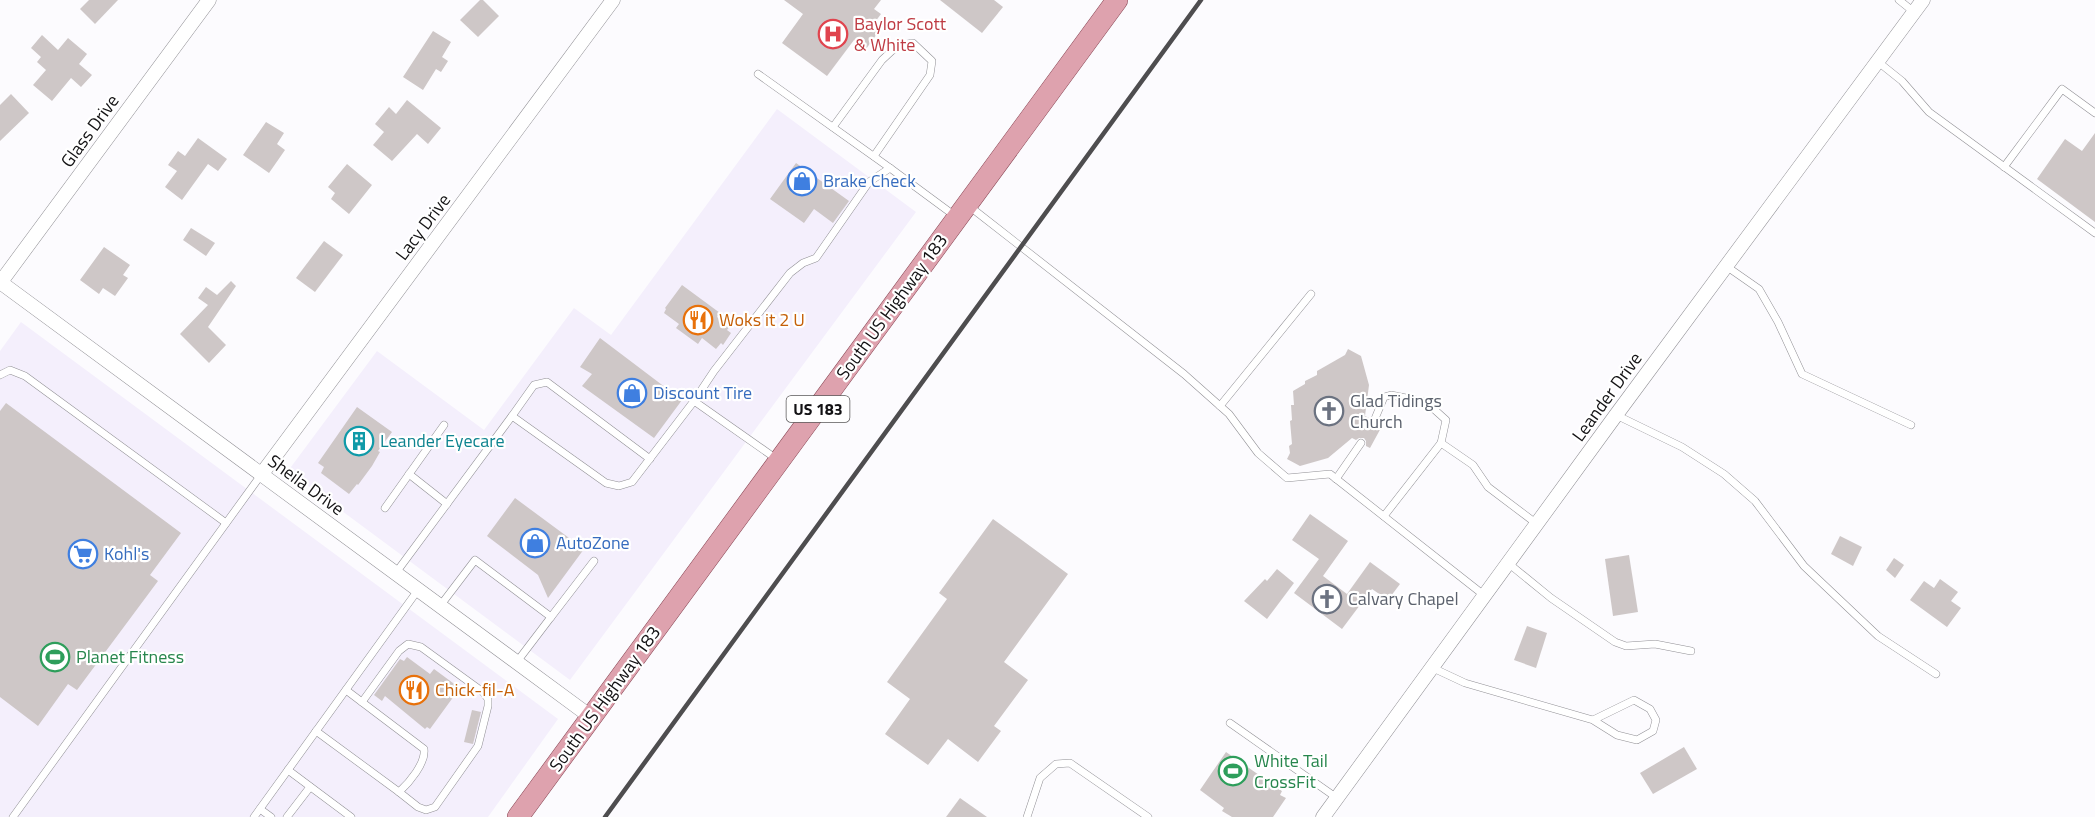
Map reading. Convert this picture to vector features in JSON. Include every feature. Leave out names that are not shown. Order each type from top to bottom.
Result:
[{"type":"main road","name":"South US Highway 183","points":[[518,817],[1117,0]]},
{"type":"street","name":"Glass Drive","points":[[0,283],[209,0]]},
{"type":"street","name":"Lacy Drive","points":[[261,475],[613,0]]},
{"type":"street","name":"Leander Drive","points":[[1323,817],[1923,0]]},
{"type":"street","name":"Sheila Drive","points":[[0,283],[591,717]]},
{"type":"lane","points":[[1899,0],[1914,12]]},
{"type":"lane","points":[[833,128],[882,60],[897,46],[913,44],[932,61],[930,75],[874,156]]},
{"type":"lane","points":[[1877,61],[1902,81],[1929,112],[2095,233]]},
{"type":"lane","points":[[758,74],[890,168],[962,211],[1184,374],[1229,414],[1258,453],[1287,478],[1330,474],[1485,596]]},
{"type":"lane","points":[[2004,167],[2062,89],[2095,113]]},
{"type":"lane","points":[[512,416],[606,483],[619,486],[632,482],[790,273],[803,263],[816,258],[868,182],[890,168]]},
{"type":"lane","points":[[1726,266],[1759,289],[1778,322],[1802,374],[1911,425]]},
{"type":"lane","points":[[1220,406],[1311,294]]},
{"type":"lane","points":[[0,375],[10,370],[25,376],[226,523]]},
{"type":"lane","points":[[395,574],[534,385],[547,382],[650,459]]},
{"type":"lane","points":[[1374,421],[1384,397],[1392,395],[1426,402],[1446,420],[1441,443],[1384,516]]},
{"type":"lane","points":[[694,401],[780,461]]},
{"type":"lane","points":[[1616,415],[1682,447],[1724,474],[1755,501],[1804,566],[1878,636],[1936,675]]},
{"type":"lane","points":[[385,508],[444,425]]},
{"type":"lane","points":[[1336,479],[1361,443]]},
{"type":"lane","points":[[1441,443],[1473,465],[1488,487],[1537,524]]},
{"type":"lane","points":[[409,474],[447,504]]},
{"type":"lane","points":[[13,817],[261,475]]},
{"type":"lane","points":[[440,606],[475,560],[551,617]]},
{"type":"lane","points":[[516,663],[594,561]]},
{"type":"lane","points":[[1508,563],[1551,598],[1615,642],[1626,646],[1655,644],[1691,651]]},
{"type":"lane","points":[[254,817],[418,590]]},
{"type":"lane","points":[[316,731],[418,807],[426,810],[435,807],[478,746],[488,699],[483,692],[421,647],[408,644],[399,651],[362,702]]},
{"type":"lane","points":[[1433,668],[1465,683],[1593,720],[1617,735],[1637,740],[1653,731],[1656,720],[1650,710],[1634,700],[1593,720]]},
{"type":"lane","points":[[346,690],[424,749],[425,755],[422,762],[399,792]]},
{"type":"lane","points":[[1230,723],[1337,798]]},
{"type":"lane","points":[[1027,817],[1040,778],[1056,764],[1070,763],[1148,817]]},
{"type":"lane","points":[[288,770],[351,817]]},
{"type":"lane","points":[[287,817],[310,787]]},
{"type":"lane","points":[[260,809],[271,817]]},
{"type":"shaded area","points":[[777,109],[916,212],[570,680],[288,471],[377,351],[484,430],[574,308],[611,335]]},
{"type":"shaded area","points":[[21,322],[558,719],[488,817],[0,817],[0,351]]},
{"type":"building","points":[[89,0],[118,0],[95,24],[80,9]]},
{"type":"building","points":[[480,0],[483,0],[499,16],[478,37],[460,20]]},
{"type":"building","name":"Baylor Scott & White","points":[[784,0],[881,0],[874,9],[881,14],[875,22],[882,27],[866,49],[854,40],[827,76],[782,43],[803,14]]},
{"type":"building","points":[[940,0],[994,0],[1003,7],[982,33]]},
{"type":"building","points":[[433,31],[451,42],[442,57],[448,61],[441,72],[436,69],[423,90],[403,77]]},
{"type":"building","points":[[42,35],[58,50],[68,38],[87,54],[79,64],[92,75],[81,87],[71,78],[52,101],[33,85],[46,70],[37,62],[41,57],[31,48]]},
{"type":"building","points":[[11,94],[29,113],[0,141],[0,105]]},
{"type":"building","points":[[407,100],[441,128],[428,144],[417,134],[392,161],[373,145],[384,132],[375,124],[389,107],[396,114]]},
{"type":"building","points":[[266,122],[284,133],[277,144],[285,150],[269,173],[243,155]]},
{"type":"building","points":[[2095,133],[2095,222],[2037,179],[2065,139],[2082,151]]},
{"type":"building","points":[[198,138],[227,159],[218,171],[208,164],[182,200],[165,187],[177,171],[168,165],[178,151],[185,156]]},
{"type":"building","name":"Brake Check","points":[[796,163],[849,201],[833,223],[814,209],[804,223],[770,199]]},
{"type":"building","points":[[347,164],[372,185],[349,214],[331,199],[335,193],[328,187]]},
{"type":"building","points":[[191,228],[215,243],[206,256],[183,240]]},
{"type":"building","points":[[324,241],[343,255],[315,292],[296,278]]},
{"type":"building","points":[[104,247],[130,265],[123,275],[128,278],[115,296],[103,288],[99,294],[80,280]]},
{"type":"building","points":[[231,281],[236,286],[208,327],[226,345],[209,363],[180,334],[208,305],[198,298],[206,287],[217,295]]},
{"type":"building","name":"Woks it 2 U","points":[[682,285],[720,313],[717,317],[730,326],[727,330],[731,333],[723,345],[721,343],[716,349],[702,338],[698,344],[676,328],[679,324],[664,313],[665,308]]},
{"type":"building","name":"Discount Tire","points":[[600,338],[682,400],[654,438],[582,386],[592,374],[580,367]]},
{"type":"building","name":"Glad Tidings Church","points":[[1348,349],[1361,356],[1369,385],[1365,416],[1369,418],[1371,426],[1379,424],[1382,426],[1370,448],[1366,446],[1364,438],[1356,440],[1352,438],[1328,458],[1300,466],[1287,459],[1290,453],[1289,446],[1292,444],[1290,421],[1292,420],[1291,405],[1294,405],[1293,391],[1317,375],[1317,371],[1345,355]]},
{"type":"building","name":"Kohl's","points":[[6,403],[181,533],[150,575],[158,581],[77,690],[68,684],[38,726],[0,697],[0,411]]},
{"type":"building","name":"Leander Eyecare","points":[[357,407],[392,432],[378,451],[380,452],[372,466],[349,494],[321,473],[324,467],[318,463]]},
{"type":"building","name":"AutoZone","points":[[515,498],[584,549],[548,598],[538,575],[487,536]]},
{"type":"building","points":[[1310,514],[1348,541],[1323,576],[1347,594],[1370,562],[1400,584],[1388,600],[1372,589],[1342,629],[1294,593],[1319,559],[1292,540]]},
{"type":"building","points":[[993,519],[1068,574],[1004,662],[1028,680],[994,726],[1001,731],[978,762],[948,739],[928,765],[885,734],[910,699],[887,682],[947,599],[939,593]]},
{"type":"building","points":[[1840,536],[1862,547],[1853,566],[1831,554]]},
{"type":"building","points":[[1629,555],[1638,612],[1613,616],[1605,559]]},
{"type":"building","points":[[1894,558],[1904,565],[1895,578],[1886,570]]},
{"type":"building","points":[[1277,569],[1294,583],[1267,619],[1244,601]]},
{"type":"building","points":[[1940,579],[1958,592],[1951,601],[1961,608],[1947,627],[1910,600],[1924,581],[1934,588]]},
{"type":"building","points":[[1527,626],[1547,633],[1536,668],[1514,660]]},
{"type":"building","name":"Chick-fil-A","points":[[407,657],[430,674],[434,669],[457,686],[451,694],[454,696],[430,729],[427,727],[425,729],[385,696],[382,701],[374,695],[400,659],[404,661]]},
{"type":"building","points":[[472,710],[481,712],[473,744],[464,742]]},
{"type":"building","points":[[1684,747],[1697,769],[1653,794],[1640,773]]},
{"type":"building","name":"White Tail CrossFit","points":[[1226,752],[1282,791],[1280,795],[1286,798],[1273,817],[1232,817],[1222,811],[1224,808],[1200,790]]},
{"type":"building","points":[[960,798],[987,817],[946,817]]},
{"type":"railway","points":[[605,817],[1201,0]]},
{"type":"place","name":"Baylor Scott & White","points":[[833,34]]},
{"type":"place","name":"Brake Check","points":[[802,181]]},
{"type":"place","name":"Woks it 2 U","points":[[698,320]]},
{"type":"place","name":"Discount Tire","points":[[632,393]]},
{"type":"place","name":"Glad Tidings Church","points":[[1329,411]]},
{"type":"place","name":"Leander Eyecare","points":[[359,441]]},
{"type":"place","name":"AutoZone","points":[[535,543]]},
{"type":"place","name":"Kohl's","points":[[83,554]]},
{"type":"place","name":"Calvary Chapel","points":[[1327,599]]},
{"type":"place","name":"Planet Fitness","points":[[55,657]]},
{"type":"place","name":"Chick-fil-A","points":[[414,690]]},
{"type":"place","name":"White Tail CrossFit","points":[[1233,771]]}]
